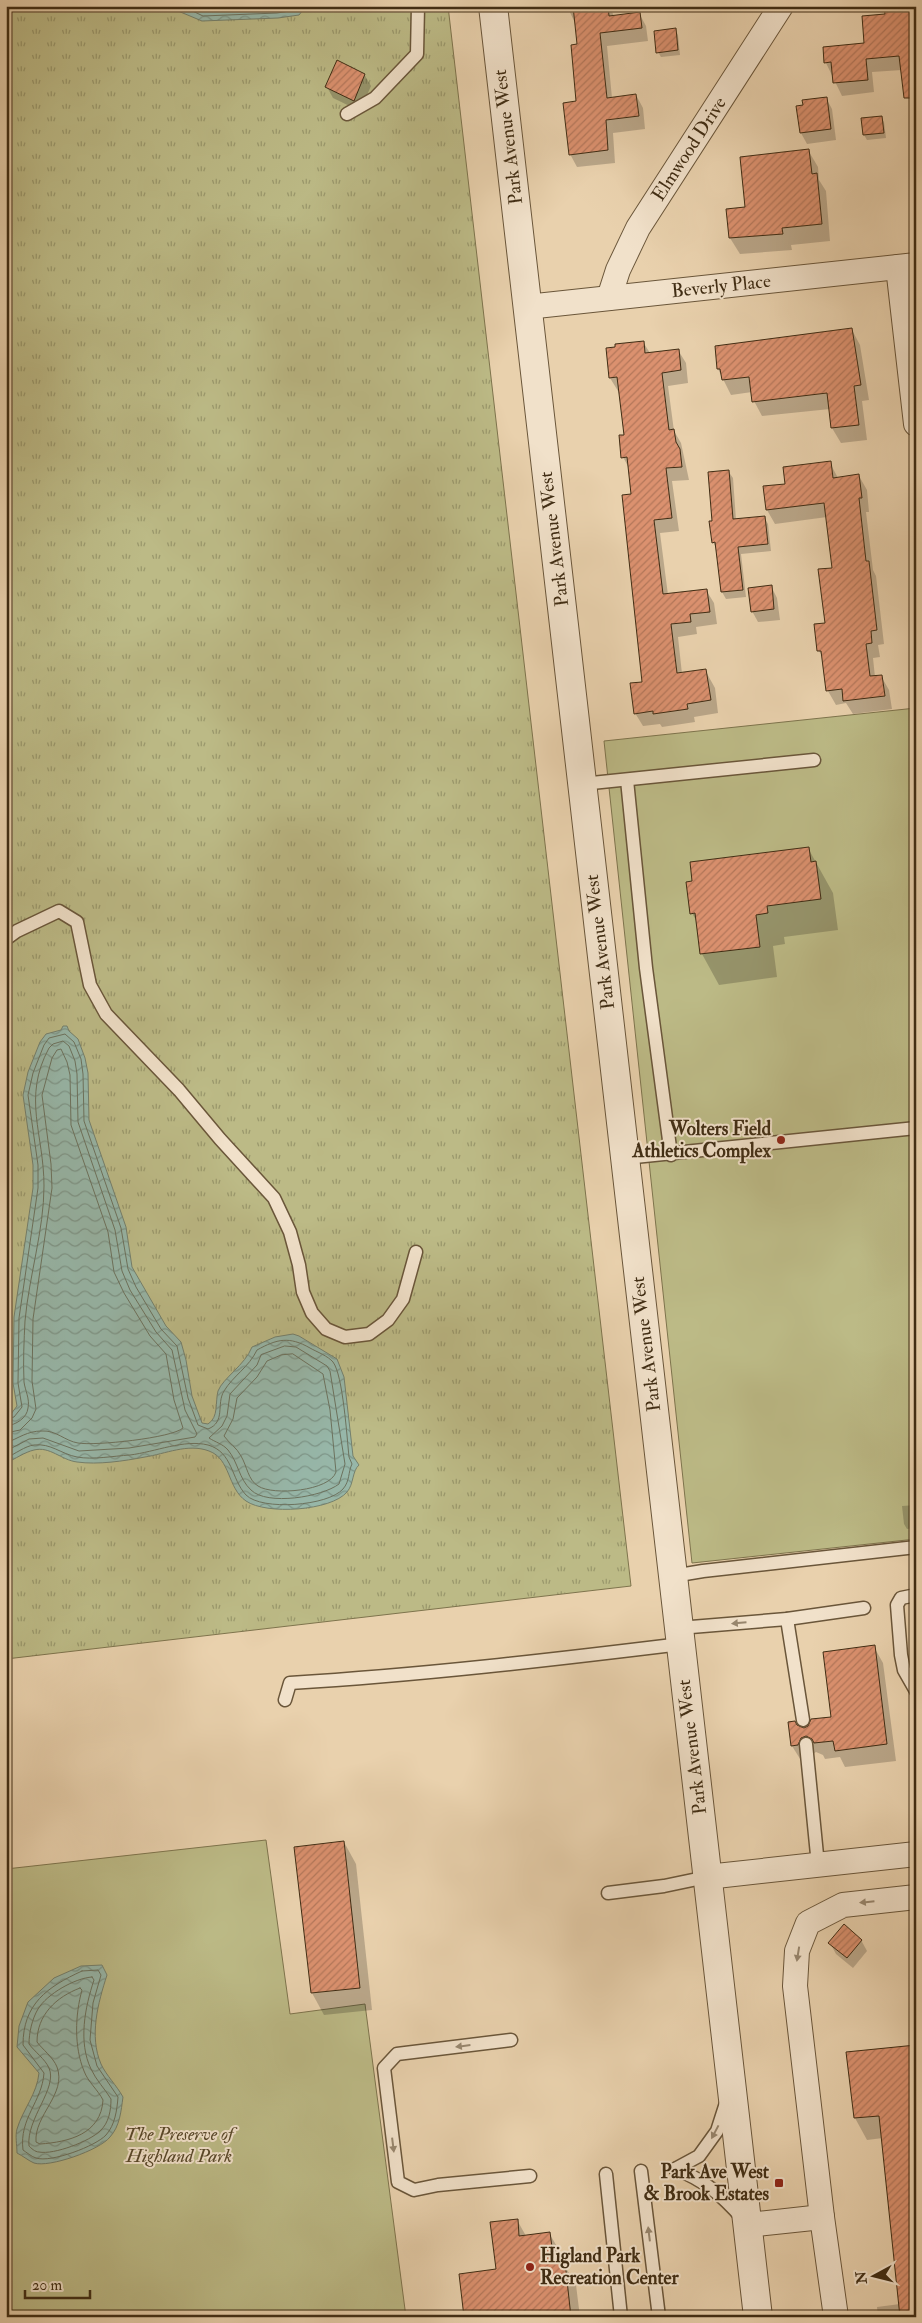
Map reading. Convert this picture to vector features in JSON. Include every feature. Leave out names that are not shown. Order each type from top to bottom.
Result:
[{"type":"street","name":"Park Avenue West","points":[[492,6],[758,2317]]},
{"type":"street","name":"Elmwood Drive","points":[[609,298],[618,270],[638,228],[781,6]]},
{"type":"street","name":"Beverly Place","points":[[527,307],[907,266]]},
{"type":"street","points":[[907,266],[916,424]]},
{"type":"street","points":[[708,1877],[916,1854]]},
{"type":"street","points":[[836,2317],[822,2217],[795,1986],[797,1951],[808,1923],[843,1905],[916,1897]]},
{"type":"street","points":[[748,2225],[822,2217]]},
{"type":"lane","points":[[347,114],[375,98],[417,54],[418,6]]},
{"type":"lane","points":[[582,784],[814,760]]},
{"type":"lane","points":[[627,780],[646,968],[671,1155]]},
{"type":"lane","points":[[6,939],[17,931],[59,911],[77,922],[90,985],[106,1014],[168,1078],[274,1198],[290,1232],[302,1292],[312,1313],[326,1329],[345,1338],[369,1334],[388,1320],[403,1299],[416,1252]]},
{"type":"lane","points":[[625,1158],[671,1155],[916,1128]]},
{"type":"lane","points":[[673,1576],[700,1571],[916,1547]]},
{"type":"lane","points":[[916,1595],[901,1598],[897,1605],[904,1670],[916,1691]]},
{"type":"lane","points":[[285,1700],[290,1683],[500,1666],[864,1608]]},
{"type":"lane","points":[[787,1619],[803,1720]]},
{"type":"lane","points":[[806,1744],[818,1865]]},
{"type":"lane","points":[[608,1893],[664,1886],[708,1877]]},
{"type":"lane","points":[[511,2040],[397,2054],[384,2068],[398,2182],[414,2190],[530,2176]]},
{"type":"lane","points":[[732,2086],[716,2131],[699,2156],[675,2169],[691,2175],[722,2195],[748,2225]]},
{"type":"lane","points":[[641,2171],[659,2317]]},
{"type":"lane","points":[[606,2174],[621,2317]]},
{"type":"green space","points":[[6,6],[448,6],[631,1586],[6,1659]]},
{"type":"green space","name":"Wolters Field Athletics Complex","points":[[916,708],[916,1539],[692,1563],[604,741]]},
{"type":"green space","name":"The Preserve of Highland Park","points":[[266,1840],[290,2014],[365,2004],[406,2317],[6,2317],[6,1869]]},
{"type":"water","points":[[177,6],[306,6],[299,15],[278,18],[202,21],[178,11]]},
{"type":"water","points":[[63,1026],[67,1026],[69,1031],[78,1039],[85,1058],[88,1073],[89,1120],[126,1227],[132,1267],[166,1326],[181,1342],[192,1396],[202,1423],[208,1424],[214,1417],[218,1391],[224,1381],[249,1354],[252,1347],[275,1337],[293,1334],[299,1336],[337,1359],[344,1377],[353,1456],[359,1465],[349,1489],[339,1498],[313,1507],[298,1509],[268,1508],[255,1505],[246,1501],[235,1489],[225,1467],[216,1455],[209,1451],[193,1448],[128,1460],[94,1463],[71,1461],[40,1449],[27,1452],[6,1463],[6,1415],[11,1414],[17,1406],[13,1383],[14,1317],[33,1188],[33,1165],[23,1095],[28,1072],[40,1042],[46,1034],[61,1030]]},
{"type":"water","points":[[102,1965],[107,1975],[96,2020],[97,2053],[101,2064],[123,2097],[118,2123],[110,2137],[86,2152],[51,2163],[34,2163],[17,2153],[17,2129],[36,2088],[39,2073],[17,2047],[19,2026],[28,2002],[54,1978],[81,1966]]},
{"type":"building","points":[[573,6],[608,6],[609,16],[640,12],[642,28],[600,33],[607,98],[636,94],[639,116],[606,120],[608,150],[569,155],[563,103],[576,101],[571,45],[577,44]]},
{"type":"building","points":[[884,6],[916,6],[916,98],[904,98],[899,56],[866,59],[868,80],[833,83],[831,62],[824,63],[823,47],[864,43],[862,16],[885,14]]},
{"type":"building","points":[[676,28],[678,50],[656,53],[654,31]]},
{"type":"building","points":[[337,60],[365,74],[354,101],[325,87]]},
{"type":"building","points":[[827,97],[831,129],[800,133],[796,106],[803,105],[802,100]]},
{"type":"building","points":[[882,116],[884,133],[863,135],[861,118]]},
{"type":"building","points":[[809,149],[812,174],[817,173],[822,224],[782,228],[783,234],[729,238],[726,209],[745,207],[740,157]]},
{"type":"building","points":[[852,328],[861,385],[854,386],[859,425],[831,428],[827,393],[752,402],[749,377],[722,380],[720,369],[717,369],[715,346]]},
{"type":"building","points":[[644,341],[645,353],[679,349],[681,370],[662,373],[669,430],[674,429],[676,442],[680,449],[682,467],[666,468],[672,518],[654,520],[663,594],[707,589],[710,612],[690,614],[691,622],[671,624],[677,673],[706,669],[711,700],[687,704],[688,709],[653,714],[653,711],[634,714],[630,683],[642,682],[622,495],[631,494],[627,457],[621,458],[619,435],[624,435],[617,377],[609,378],[606,348],[615,347],[615,344]]},
{"type":"building","points":[[831,461],[833,478],[859,474],[862,498],[859,498],[866,561],[869,561],[877,630],[871,631],[872,643],[866,644],[870,676],[882,675],[885,696],[843,701],[842,689],[826,691],[821,651],[817,651],[814,624],[825,623],[818,569],[832,568],[824,503],[766,510],[763,486],[785,484],[783,467]]},
{"type":"building","points":[[729,470],[733,519],[765,516],[768,544],[738,547],[743,590],[721,592],[715,542],[712,543],[709,521],[712,521],[708,472]]},
{"type":"building","points":[[772,585],[774,609],[751,612],[748,588]]},
{"type":"building","points":[[809,847],[811,862],[816,861],[821,899],[767,906],[768,913],[756,915],[760,947],[700,954],[695,913],[690,914],[686,882],[692,881],[690,862]]},
{"type":"building","points":[[875,1645],[887,1744],[835,1751],[833,1741],[814,1743],[812,1739],[806,1736],[801,1738],[798,1745],[791,1746],[788,1722],[795,1721],[797,1725],[804,1728],[808,1726],[811,1719],[831,1717],[823,1652]]},
{"type":"building","points":[[344,1841],[360,1988],[311,1993],[294,1847]]},
{"type":"building","points":[[844,1924],[862,1940],[847,1958],[828,1943]]},
{"type":"building","points":[[916,2045],[916,2317],[900,2317],[879,2116],[854,2118],[846,2052]]},
{"type":"building","name":"Higland Park Recreation Center","points":[[518,2219],[519,2236],[550,2232],[554,2263],[565,2262],[571,2317],[464,2317],[459,2274],[496,2269],[490,2222]]},
{"type":"place","name":"Wolters Field Athletics Complex","points":[[781,1140]]},
{"type":"place","name":"Park Ave West & Brook Estates","points":[[779,2183]]},
{"type":"place","name":"Higland Park Recreation Center","points":[[530,2267]]}]
